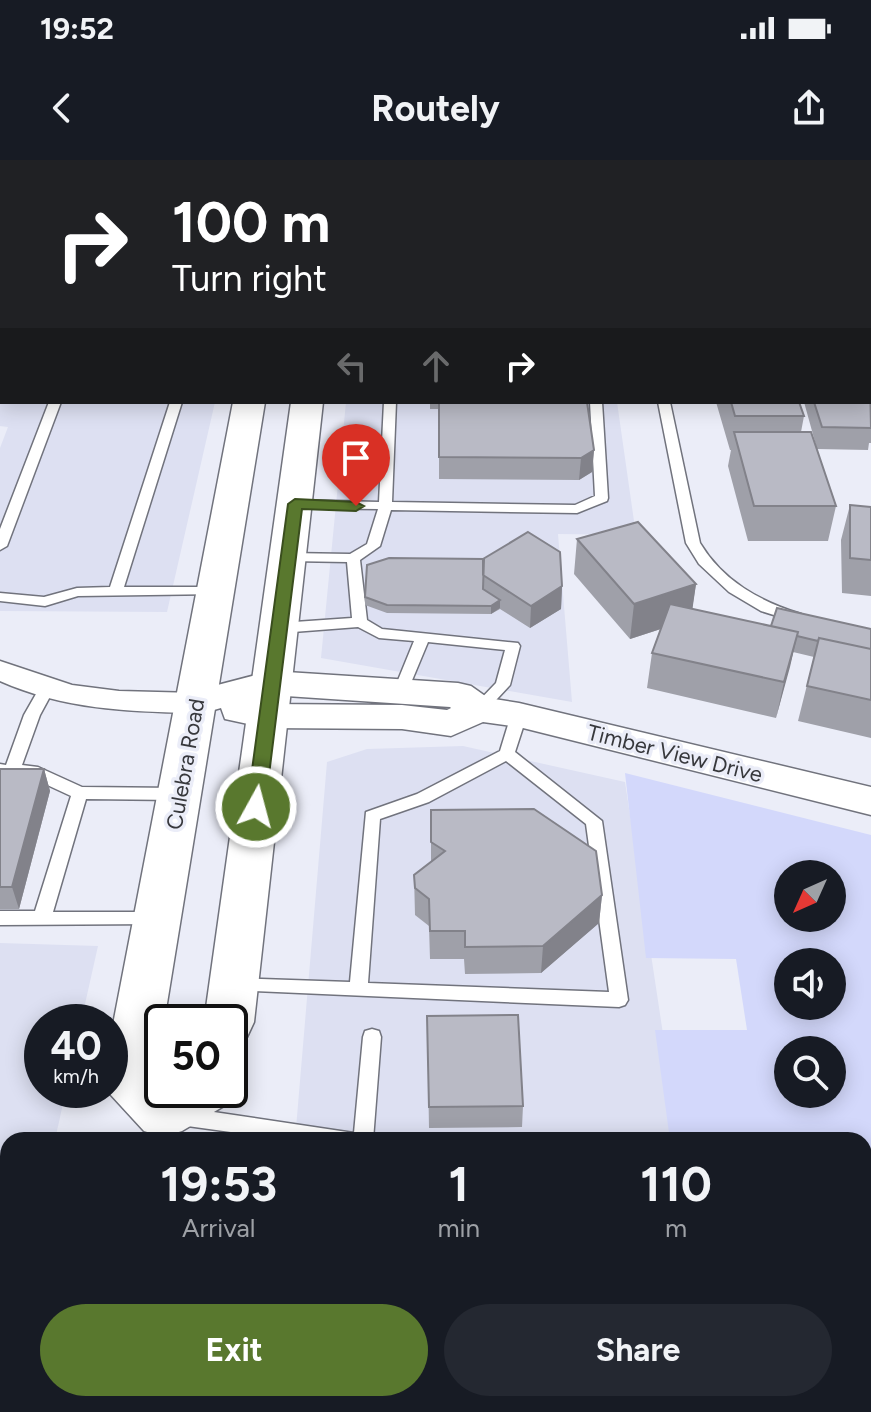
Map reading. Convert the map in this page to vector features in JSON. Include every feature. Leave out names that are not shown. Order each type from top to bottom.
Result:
[{"type":"main road","name":"Culebra Road","points":[[176,1115],[129,1078],[249,404]]},
{"type":"main road","points":[[232,1003],[307,404]]},
{"type":"street","name":"Timber View Drive","points":[[0,670],[45,691],[101,700],[196,703],[401,690],[458,695],[479,709],[519,715],[871,801]]},
{"type":"street","name":"Timber View Drive","points":[[269,700],[451,723],[479,709]]},
{"type":"lane","points":[[0,546],[54,404]]},
{"type":"lane","points":[[116,590],[175,404]]},
{"type":"lane","points":[[289,557],[353,558],[373,546],[385,507],[390,404]]},
{"type":"lane","points":[[295,504],[577,509],[602,498],[596,404]]},
{"type":"lane","points":[[664,404],[693,543],[706,564],[734,589],[766,608],[811,621]]},
{"type":"lane","points":[[353,558],[360,622]]},
{"type":"lane","points":[[0,597],[45,602],[77,592],[215,591]]},
{"type":"lane","points":[[280,628],[360,622],[379,633],[513,646],[503,685],[479,709]]},
{"type":"lane","points":[[401,690],[423,637]]},
{"type":"lane","points":[[45,691],[6,770],[32,771],[80,793],[179,794]]},
{"type":"lane","points":[[359,989],[372,816],[423,798],[507,754],[519,715]]},
{"type":"lane","points":[[232,1003],[359,989],[619,1000],[594,821],[507,754]]},
{"type":"lane","points":[[42,918],[80,793]]},
{"type":"lane","points":[[0,918],[158,919]]},
{"type":"lane","points":[[364,1132],[372,1037]]},
{"type":"lane","points":[[176,1115],[294,1132]]},
{"type":"shaded area","points":[[0,404],[215,404],[167,612],[0,611],[0,448],[8,427],[0,426]]},
{"type":"shaded area","points":[[346,404],[617,404],[636,535],[558,534],[572,702],[321,658]]},
{"type":"shaded area","points":[[463,746],[625,782],[678,1132],[296,1132],[327,762],[367,749]]},
{"type":"shaded area","points":[[625,773],[871,835],[871,1132],[669,1132],[655,1030],[747,1030],[736,959],[646,958]]},
{"type":"shaded area","points":[[0,943],[98,946],[85,1004],[24,1004],[24,1108],[62,1108],[57,1132],[0,1132]]},
{"type":"building","points":[[439,404],[587,404],[594,450],[581,458],[439,457]]},
{"type":"building","points":[[732,404],[800,404],[804,416],[735,416]]},
{"type":"building","points":[[815,404],[870,404],[871,428],[822,427]]},
{"type":"building","points":[[734,432],[811,432],[836,506],[754,506]]},
{"type":"building","points":[[850,505],[871,507],[871,560],[850,558]]},
{"type":"building","points":[[638,522],[696,584],[634,604],[577,539]]},
{"type":"building","points":[[528,532],[560,552],[562,586],[531,606],[483,575],[483,559]]},
{"type":"building","points":[[389,558],[484,559],[483,589],[500,600],[491,606],[387,605],[365,597],[367,565]]},
{"type":"building","points":[[670,604],[798,632],[784,682],[652,653]]},
{"type":"building","points":[[777,608],[871,629],[871,649],[819,638],[818,641],[797,636],[798,632],[771,626]]},
{"type":"building","points":[[819,638],[871,649],[871,700],[807,686]]},
{"type":"building","points":[[0,769],[44,769],[12,887],[0,887]]},
{"type":"building","points":[[534,809],[596,851],[602,895],[543,946],[465,947],[465,931],[430,931],[429,899],[415,888],[414,875],[445,851],[431,842],[431,810]]},
{"type":"building","points":[[518,1015],[523,1106],[429,1107],[427,1016]]},
{"type":"route","points":[[256,807],[295,504],[356,506]]}]
